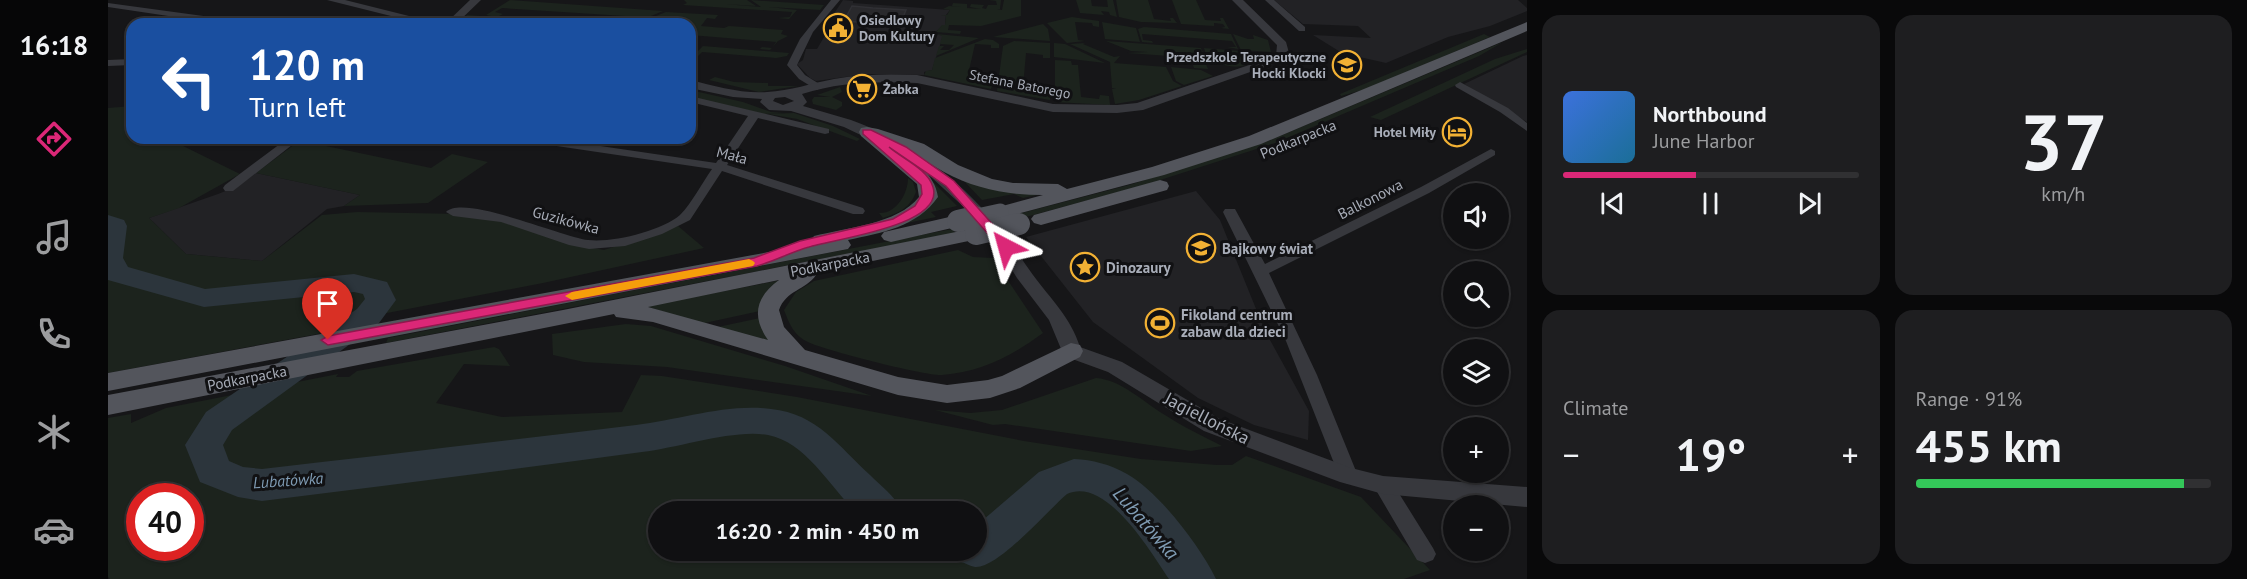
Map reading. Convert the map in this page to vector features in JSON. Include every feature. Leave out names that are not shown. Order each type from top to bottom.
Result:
[{"type":"main road","name":"Podkarpacka","points":[[108,382],[757,262],[1002,212],[1101,187],[1206,156],[1275,132],[1527,26]]},
{"type":"main road","points":[[1403,94],[1527,39]]},
{"type":"main road","name":"Podkarpacka","points":[[108,405],[976,234],[1116,199],[1215,170],[1356,115]]},
{"type":"main road","points":[[867,132],[918,148],[952,169],[986,183],[1013,189],[1046,191],[1101,187]]},
{"type":"main road","points":[[757,262],[804,244],[897,222],[920,208],[928,194],[927,185],[918,174],[889,153],[867,132]]},
{"type":"main road","points":[[798,356],[778,339],[768,324],[765,314],[769,302],[788,283],[835,262]]},
{"type":"main road","points":[[563,317],[620,312],[655,315],[898,386],[947,394],[969,393],[1011,382],[1071,351]]},
{"type":"street","points":[[332,0],[410,18]]},
{"type":"street","points":[[456,18],[476,0]]},
{"type":"street","points":[[815,88],[792,65],[796,52],[816,22],[836,0]]},
{"type":"street","name":"Stefana Batorego","points":[[795,101],[811,93],[815,88],[846,81],[900,78],[926,81],[1053,108],[1085,110],[1139,107],[1280,58],[1283,53],[1281,44],[1237,0]]},
{"type":"street","points":[[1269,0],[1302,29]]},
{"type":"street","points":[[108,5],[198,18]]},
{"type":"street","points":[[108,63],[126,62]]},
{"type":"street","points":[[696,85],[767,99],[795,101],[902,149],[933,170],[966,200],[1006,247],[1024,275],[1057,317],[1067,333],[1071,351]]},
{"type":"street","points":[[1460,85],[1504,110],[1527,128]]},
{"type":"street","points":[[696,100],[825,131]]},
{"type":"street","name":"Guzikówka","points":[[453,212],[503,219],[564,240],[600,247],[626,242],[676,224],[685,217],[756,113]]},
{"type":"street","points":[[229,188],[287,144]]},
{"type":"street","name":"Mała","points":[[564,144],[721,167],[858,210]]},
{"type":"street","name":"Balkonowa","points":[[1262,271],[1425,190],[1491,153]]},
{"type":"street","points":[[1230,212],[1262,271],[1333,433],[1348,476]]},
{"type":"street","name":"Jagiellońska","points":[[1071,351],[1115,368],[1212,425],[1348,476],[1383,485],[1527,497]]},
{"type":"street","points":[[1383,485],[1425,554]]},
{"type":"shaded area","points":[[510,0],[663,11],[646,18],[639,18],[502,8],[495,12],[503,14],[497,17],[519,18],[465,18],[467,15],[496,17],[486,15]]},
{"type":"shaded area","points":[[684,0],[747,0],[756,6],[725,4],[761,7],[751,0],[824,5],[820,10],[769,7],[797,10],[789,19],[778,18],[790,17],[792,12],[683,5],[687,3]]},
{"type":"shaded area","points":[[843,0],[853,1],[853,3],[950,10],[946,15],[945,25],[941,30],[937,30],[936,34],[943,36],[932,70],[924,72],[924,75],[866,74],[816,81],[810,78],[797,64],[803,60],[806,49],[817,49],[830,27],[829,21]]},
{"type":"shaded area","points":[[989,0],[1001,0],[1000,9],[997,9],[1002,10],[1004,0],[1021,0],[1021,16],[981,26],[949,25],[948,30],[961,31],[960,34],[936,32],[942,25],[945,25],[946,16],[941,15],[947,15],[950,10],[943,9],[949,6],[963,7],[952,6],[953,3],[967,4],[967,8],[981,9],[970,7],[971,4],[984,5],[982,8],[986,9],[988,5],[997,5],[996,1]]},
{"type":"shaded area","points":[[1076,0],[1091,0],[1092,6],[1108,7],[1107,0],[1113,0],[1117,17],[1110,15],[1109,12],[1101,11],[1104,15],[1080,13]]},
{"type":"shaded area","points":[[1116,0],[1148,0],[1154,19],[1171,21],[1170,18],[1173,18],[1177,23],[1141,22],[1119,17]]},
{"type":"shaded area","points":[[1172,0],[1196,0],[1205,20],[1221,21],[1220,18],[1223,18],[1229,29],[1221,28],[1225,27],[1223,24],[1214,23],[1214,26],[1181,24]]},
{"type":"shaded area","points":[[1274,0],[1518,0],[1527,8],[1527,11],[1490,26],[1448,37],[1386,63],[1342,53],[1313,35],[1371,38],[1358,26],[1303,24]]},
{"type":"shaded area","points":[[666,12],[718,15],[715,19],[707,18],[701,26],[783,30],[781,34],[788,36],[778,41],[773,47],[776,42],[696,35],[696,18],[651,18]]},
{"type":"shaded area","points":[[1072,17],[1099,21],[1099,27],[1093,26],[1092,23],[1075,22],[1078,40],[1085,41],[1067,43],[1047,23]]},
{"type":"shaded area","points":[[1102,22],[1136,28],[1140,42],[1105,39]]},
{"type":"shaded area","points":[[1043,24],[1048,29],[1050,41],[993,37]]},
{"type":"shaded area","points":[[1144,27],[1231,34],[1238,49],[1227,47],[1236,47],[1232,41],[1142,34],[1143,40],[1153,43],[1142,42],[1138,29]]},
{"type":"shaded area","points":[[936,34],[979,38],[936,56],[939,46],[944,46],[940,50],[949,50],[954,45],[940,44],[942,36]]},
{"type":"shaded area","points":[[1233,34],[1248,39],[1254,39],[1253,35],[1268,40],[1271,52],[1241,50]]},
{"type":"shaded area","points":[[1484,34],[1490,37],[1366,89],[1341,96],[1340,94]]},
{"type":"shaded area","points":[[985,39],[993,40],[999,44],[999,48],[975,44],[968,75],[985,77],[986,73],[995,75],[991,89],[924,75],[926,71],[932,70],[935,58]]},
{"type":"shaded area","points":[[1014,41],[1050,43],[1050,58],[1026,53],[1023,86],[1041,88],[1042,84],[1051,86],[1050,100],[997,91],[1003,46]]},
{"type":"shaded area","points":[[1106,41],[1201,48],[1204,56],[1163,54],[1203,57],[1208,69],[1194,68],[1193,65],[1200,65],[1198,58],[1127,53],[1148,52],[1131,51]]},
{"type":"shaded area","points":[[1503,42],[1479,56],[1275,143],[1148,184],[1022,218],[1018,214],[1129,185],[1268,141]]},
{"type":"shaded area","points":[[1054,43],[1065,44],[1105,63],[1054,57]]},
{"type":"shaded area","points":[[1085,43],[1083,44],[1114,57],[1120,56],[1114,63],[1166,67],[1173,81],[1182,86],[1139,100],[1115,104],[1112,89],[1116,89],[1112,88],[1110,62],[1070,44]]},
{"type":"shaded area","points":[[703,46],[789,53],[787,56],[776,58],[702,52],[697,57],[696,53]]},
{"type":"shaded area","points":[[1204,48],[1239,51],[1245,65],[1236,67],[1209,64]]},
{"type":"shaded area","points":[[1527,49],[1527,52],[1381,120],[1370,117],[1495,59]]},
{"type":"shaded area","points":[[1527,55],[1527,122],[1464,84],[1523,56]]},
{"type":"shaded area","points":[[1055,60],[1071,61],[1072,65],[1078,65],[1081,97],[1099,99],[1100,95],[1109,96],[1110,105],[1055,102]]},
{"type":"shaded area","points":[[1171,67],[1201,70],[1213,76],[1184,85],[1176,81]]},
{"type":"shaded area","points":[[715,77],[734,82],[768,83],[768,86],[798,86],[759,92],[709,80]]},
{"type":"shaded area","points":[[840,87],[842,92],[832,97],[842,102],[842,106],[836,110],[813,104],[814,97],[830,97],[817,95]]},
{"type":"shaded area","points":[[696,91],[743,102],[771,112],[784,113],[764,114],[696,98]]},
{"type":"shaded area","points":[[126,106],[126,144],[179,144],[240,174],[179,208],[149,218],[186,254],[262,261],[322,215],[357,212],[460,214],[500,220],[567,243],[604,250],[678,226],[704,248],[543,283],[382,314],[334,331],[108,373],[108,108]]},
{"type":"shaded area","points":[[794,113],[833,126],[860,139],[857,141],[797,119],[768,114]]},
{"type":"shaded area","points":[[295,144],[330,144],[326,146],[431,168],[452,154],[488,162],[428,203],[344,206],[360,195],[256,173]]},
{"type":"shaded area","points":[[256,173],[360,195],[344,206],[327,209],[262,261],[186,254],[149,218],[238,186]]},
{"type":"shaded area","points":[[927,176],[957,206],[931,212],[936,217],[907,223],[926,210],[935,197]]},
{"type":"shaded area","points":[[908,178],[913,182],[916,192],[914,198],[903,209],[883,218],[879,213],[896,207],[906,190]]},
{"type":"shaded area","points":[[961,178],[1037,195],[1023,198],[1014,194],[982,200]]},
{"type":"shaded area","points":[[1196,191],[1220,220],[1265,331],[1309,411],[1308,440],[1254,425],[1198,398],[1093,322],[1026,237]]},
{"type":"shaded area","points":[[952,229],[955,233],[386,343],[388,338]]},
{"type":"shaded area","points":[[958,250],[973,257],[993,258],[1043,333],[996,362],[942,375],[875,362],[808,342],[796,333],[784,310],[796,292],[814,281]]},
{"type":"shaded area","points":[[787,279],[760,311],[700,324],[646,306]]},
{"type":"shaded area","points":[[760,318],[783,349],[713,328]]},
{"type":"shaded area","points":[[626,324],[651,326],[785,366],[872,396],[667,367],[584,362],[553,355],[552,334]]},
{"type":"shaded area","points":[[494,347],[499,349],[510,366],[464,364],[436,403],[502,417],[622,412],[641,375],[662,376],[797,397],[1024,441],[1141,459],[1232,465],[1246,456],[1361,497],[1430,570],[1404,579],[110,579],[108,577],[108,418],[131,414],[131,423],[166,408],[338,374],[336,377],[349,377],[357,371]]},
{"type":"shaded area","points":[[1096,378],[1123,387],[1172,419],[1222,446],[1191,451],[1005,424],[993,425],[935,410],[970,413],[1002,410]]},
{"type":"building","points":[[852,6],[906,10],[900,25],[844,21]]},
{"type":"waterway","name":"Lubatówka","points":[[108,223],[114,226],[109,258],[117,273],[204,298],[354,283],[376,288],[381,300],[368,316],[219,421],[204,445],[214,471],[238,482],[262,485],[646,438],[745,421],[772,422],[796,431],[817,444],[871,501]]},
{"type":"waterway","name":"Lubatówka","points":[[987,542],[1053,483],[1074,474],[1094,476],[1115,486],[1134,502],[1152,522],[1194,579]]},
{"type":"slow traffic","points":[[572,296],[749,263]]},
{"type":"place","name":"Osiedlowy Dom Kultury","points":[[838,28]]},
{"type":"place","name":"Przedszkole Terapeutyczne Hocki Klocki","points":[[1347,65]]},
{"type":"place","name":"Żabka","points":[[862,89]]},
{"type":"place","name":"Hotel Miły","points":[[1457,132]]},
{"type":"place","name":"Bajkowy świat","points":[[1201,248]]},
{"type":"place","name":"Dinozaury","points":[[1085,267]]},
{"type":"place","name":"Fikoland centrum zabaw dla dzieci","points":[[1160,323]]},
{"type":"route","points":[[328,340],[757,262],[804,244],[897,222],[912,215],[920,208],[928,194],[927,185],[918,174],[889,153],[867,132],[902,149],[950,183],[1006,247]]}]
